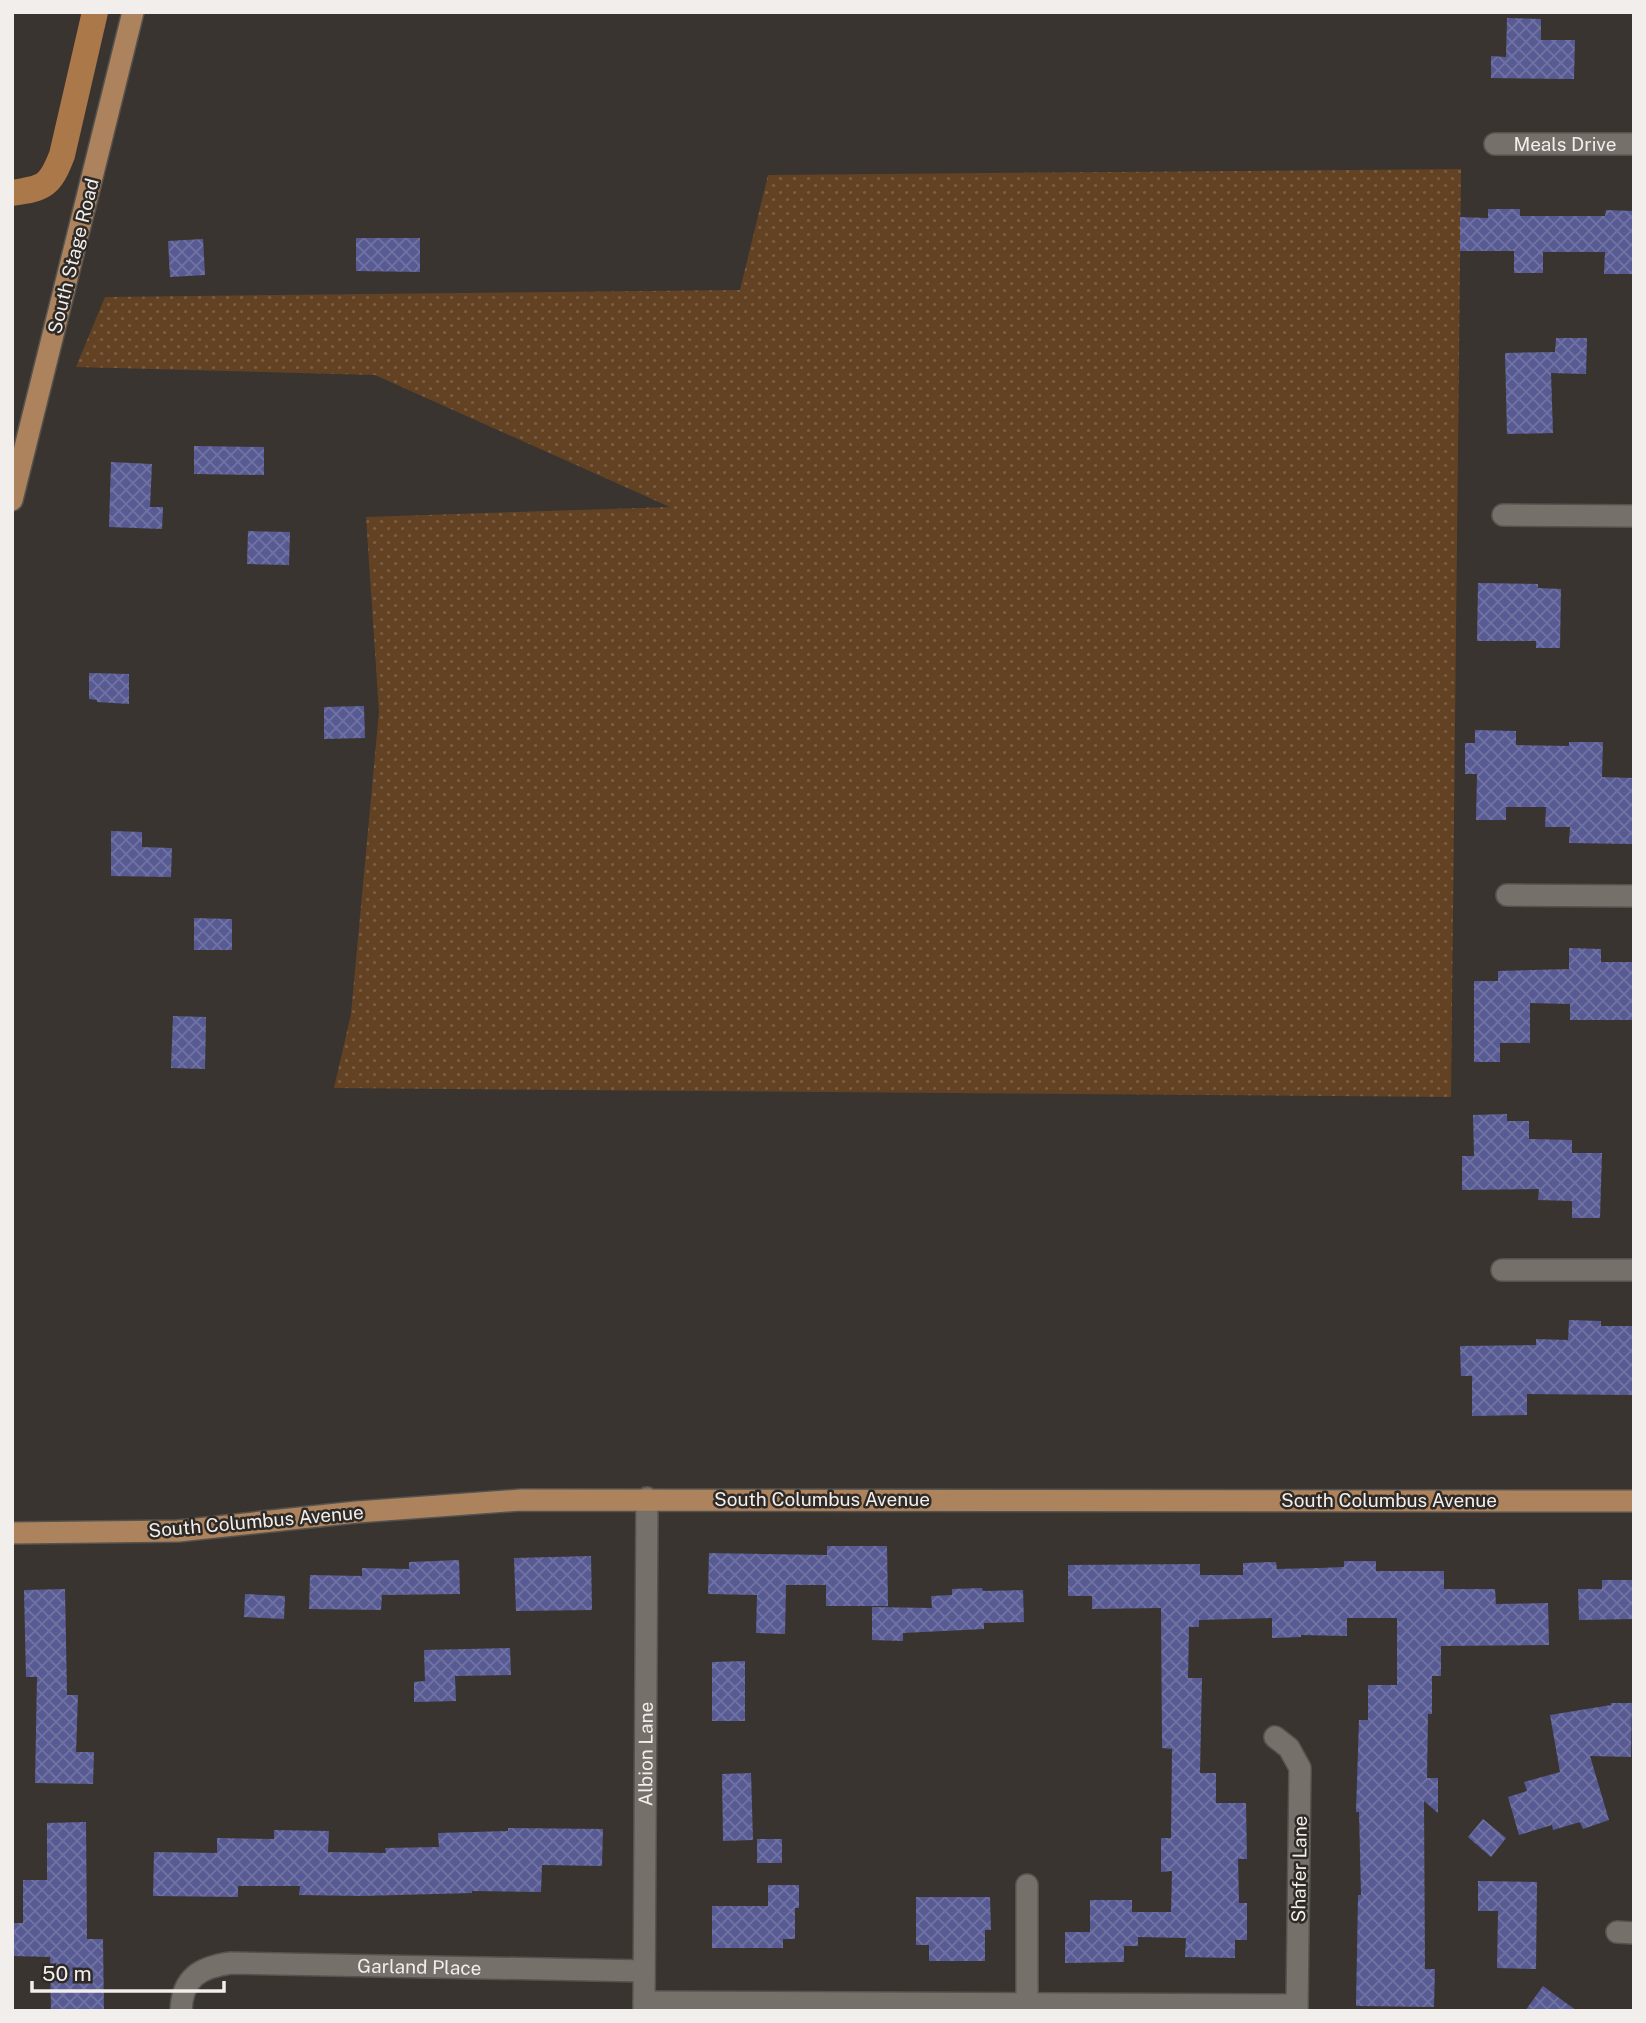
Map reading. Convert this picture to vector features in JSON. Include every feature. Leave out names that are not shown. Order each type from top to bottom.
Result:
[{"type":"main road","name":"South Stage Road","points":[[12,500],[134,12]]},
{"type":"main road","name":"South Columbus Avenue","points":[[12,1533],[178,1531],[521,1500],[647,1498],[1634,1501]]},
{"type":"street","name":"Meals Drive","points":[[1495,144],[1634,144]]},
{"type":"street","points":[[1503,515],[1634,516]]},
{"type":"street","points":[[1507,895],[1634,896]]},
{"type":"street","points":[[1502,1270],[1634,1270]]},
{"type":"street","name":"Albion Lane","points":[[644,2006],[647,1498]]},
{"type":"street","name":"Shafer Lane","points":[[1275,1737],[1289,1748],[1300,1768],[1297,2008]]},
{"type":"street","points":[[1027,1885],[1027,2004]]},
{"type":"street","name":"Garland Place","points":[[181,2011],[186,1987],[196,1974],[212,1966],[231,1963],[644,1971]]},
{"type":"street","points":[[644,2006],[1027,2004],[1297,2008]]},
{"type":"shaded area","points":[[1461,169],[1451,1097],[334,1088],[351,1014],[379,712],[366,517],[670,507],[375,375],[76,367],[105,297],[740,290],[768,175]]},
{"type":"building","points":[[1507,18],[1541,19],[1541,40],[1575,40],[1574,79],[1491,78],[1491,56],[1506,57]]},
{"type":"building","points":[[1488,209],[1520,209],[1520,216],[1605,216],[1606,210],[1634,211],[1634,274],[1604,274],[1605,252],[1543,252],[1543,273],[1514,273],[1514,251],[1460,251],[1460,217],[1488,218]]},
{"type":"building","points":[[356,238],[420,238],[420,272],[356,271]]},
{"type":"building","points":[[203,239],[205,275],[170,277],[168,241]]},
{"type":"building","points":[[1556,338],[1587,338],[1586,374],[1551,373],[1553,433],[1507,434],[1505,353],[1555,352]]},
{"type":"building","points":[[194,446],[264,447],[264,475],[194,474]]},
{"type":"building","points":[[111,462],[152,464],[150,507],[163,507],[162,529],[109,527]]},
{"type":"building","points":[[248,531],[290,532],[289,565],[247,564]]},
{"type":"building","points":[[1478,583],[1538,584],[1538,588],[1561,589],[1560,648],[1536,648],[1536,641],[1477,641]]},
{"type":"building","points":[[89,673],[129,674],[129,704],[89,699]]},
{"type":"building","points":[[364,706],[365,738],[324,739],[324,707]]},
{"type":"building","points":[[1475,730],[1516,731],[1516,745],[1569,746],[1569,742],[1603,742],[1602,777],[1634,778],[1634,844],[1569,843],[1570,827],[1545,827],[1546,807],[1506,807],[1506,820],[1476,820],[1477,774],[1465,774],[1465,743],[1475,743]]},
{"type":"building","points":[[111,831],[142,832],[142,847],[172,848],[171,877],[111,876]]},
{"type":"building","points":[[194,918],[232,919],[232,950],[194,950]]},
{"type":"building","points":[[1569,948],[1601,949],[1601,962],[1634,962],[1634,1020],[1570,1020],[1570,1004],[1530,1003],[1530,1043],[1500,1043],[1500,1062],[1474,1062],[1474,981],[1498,981],[1498,971],[1569,969]]},
{"type":"building","points":[[173,1016],[206,1017],[205,1069],[171,1068]]},
{"type":"building","points":[[1507,1114],[1507,1121],[1529,1121],[1529,1139],[1572,1140],[1572,1153],[1602,1153],[1600,1218],[1572,1218],[1572,1201],[1538,1200],[1539,1189],[1462,1190],[1462,1156],[1474,1156],[1473,1115]]},
{"type":"building","points":[[1569,1320],[1601,1321],[1601,1326],[1634,1326],[1634,1395],[1527,1394],[1527,1415],[1472,1416],[1472,1376],[1461,1376],[1460,1346],[1536,1345],[1536,1339],[1568,1340]]},
{"type":"building","points":[[827,1546],[887,1546],[888,1606],[826,1606],[826,1585],[786,1585],[785,1634],[756,1633],[757,1595],[708,1594],[709,1553],[827,1555]]},
{"type":"building","points":[[591,1556],[592,1610],[516,1611],[514,1558]]},
{"type":"building","points":[[459,1560],[460,1594],[382,1595],[381,1610],[309,1609],[310,1575],[362,1576],[362,1568],[409,1569],[409,1562]]},
{"type":"building","points":[[1344,1561],[1376,1561],[1376,1571],[1444,1571],[1444,1589],[1495,1589],[1496,1604],[1548,1603],[1549,1645],[1441,1646],[1441,1676],[1432,1676],[1432,1714],[1428,1714],[1427,1778],[1438,1778],[1438,1813],[1424,1801],[1425,1969],[1435,1969],[1434,2007],[1356,2006],[1358,1895],[1361,1895],[1359,1812],[1356,1812],[1359,1720],[1368,1720],[1368,1685],[1397,1685],[1397,1618],[1347,1618],[1347,1636],[1301,1635],[1272,1638],[1272,1618],[1199,1620],[1199,1627],[1189,1627],[1188,1678],[1202,1678],[1200,1773],[1216,1773],[1216,1803],[1246,1803],[1247,1859],[1238,1859],[1239,1903],[1247,1903],[1247,1940],[1235,1940],[1235,1958],[1185,1957],[1186,1938],[1138,1937],[1138,1946],[1124,1946],[1124,1962],[1065,1963],[1065,1932],[1090,1932],[1090,1900],[1132,1900],[1132,1912],[1171,1912],[1172,1871],[1161,1872],[1161,1838],[1171,1838],[1172,1749],[1162,1748],[1161,1608],[1092,1609],[1092,1596],[1068,1596],[1068,1565],[1200,1564],[1200,1575],[1243,1575],[1243,1563],[1276,1562],[1277,1569],[1344,1567]]},
{"type":"building","points":[[1602,1580],[1634,1580],[1634,1619],[1579,1620],[1578,1589],[1602,1589]]},
{"type":"building","points":[[982,1588],[983,1591],[1023,1590],[1024,1622],[984,1623],[984,1629],[903,1633],[903,1641],[872,1640],[872,1607],[932,1608],[931,1596],[952,1595],[952,1589]]},
{"type":"building","points":[[65,1589],[67,1695],[78,1695],[76,1752],[94,1752],[93,1784],[35,1783],[37,1677],[26,1677],[24,1590]]},
{"type":"building","points":[[245,1594],[285,1596],[284,1619],[244,1617]]},
{"type":"building","points":[[510,1648],[511,1675],[455,1676],[456,1701],[414,1702],[414,1682],[425,1681],[424,1650]]},
{"type":"building","points":[[745,1661],[745,1721],[712,1721],[712,1662]]},
{"type":"building","points":[[1611,1703],[1632,1703],[1631,1757],[1590,1756],[1609,1820],[1583,1829],[1580,1822],[1553,1830],[1552,1825],[1519,1835],[1508,1797],[1527,1791],[1524,1782],[1560,1772],[1550,1715]]},
{"type":"building","points":[[751,1773],[753,1840],[723,1841],[722,1774]]},
{"type":"building","points":[[1483,1819],[1506,1838],[1491,1857],[1468,1837]]},
{"type":"building","points":[[86,1822],[87,1939],[103,1939],[104,2011],[51,2011],[50,1957],[12,1956],[12,1923],[23,1923],[23,1880],[47,1880],[47,1823]]},
{"type":"building","points":[[508,1828],[603,1829],[602,1866],[542,1865],[541,1892],[299,1895],[300,1886],[238,1886],[238,1897],[153,1896],[154,1852],[217,1853],[217,1838],[274,1839],[274,1830],[329,1831],[328,1852],[386,1853],[385,1848],[439,1847],[438,1833],[508,1831]]},
{"type":"building","points":[[757,1839],[782,1839],[782,1863],[757,1863]]},
{"type":"building","points":[[1478,1881],[1537,1882],[1536,1969],[1497,1968],[1498,1911],[1478,1911]]},
{"type":"building","points":[[768,1885],[799,1885],[799,1908],[795,1908],[795,1939],[783,1939],[783,1948],[712,1948],[712,1906],[768,1906]]},
{"type":"building","points":[[916,1897],[990,1897],[991,1930],[985,1930],[985,1961],[929,1961],[929,1945],[916,1945]]},
{"type":"building","points":[[1543,1986],[1577,2011],[1525,2011]]},
{"type":"waterway","points":[[12,193],[45,184],[58,165],[95,12]]}]
